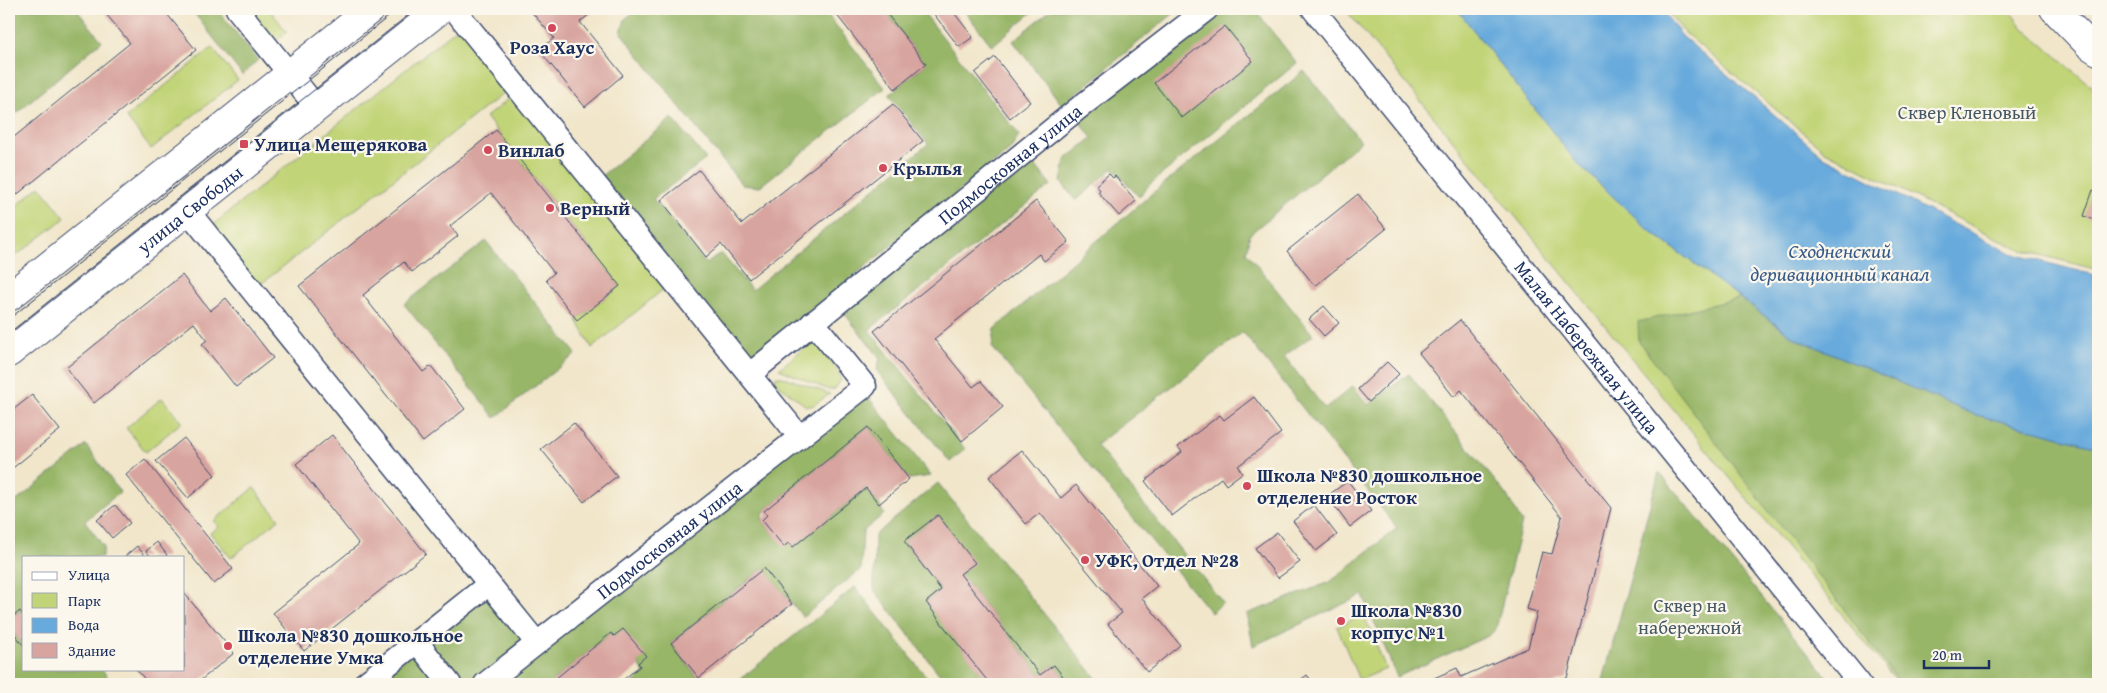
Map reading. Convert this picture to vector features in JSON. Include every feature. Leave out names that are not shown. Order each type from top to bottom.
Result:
[{"type":"main road","points":[[9,297],[371,9]]},
{"type":"main road","name":"улица Свободы","points":[[9,353],[442,9]]},
{"type":"main road","points":[[2054,9],[2089,45],[2098,51]]},
{"type":"street","points":[[237,9],[317,108]]},
{"type":"street","points":[[454,9],[799,436]]},
{"type":"street","name":"Подмосковная улица","points":[[750,374],[1080,107],[1207,9]]},
{"type":"street","name":"Малая Набережная улица","points":[[1314,9],[1860,684]]},
{"type":"street","points":[[188,211],[536,642]]},
{"type":"street","name":"Подмосковная улица","points":[[485,684],[536,642],[865,386],[813,322]]},
{"type":"street","points":[[364,684],[489,584]]},
{"type":"street","points":[[417,642],[450,684]]},
{"type":"green space","points":[[9,9],[76,9],[102,41],[9,119]]},
{"type":"green space","points":[[191,9],[217,9],[258,60],[242,75]]},
{"type":"green space","points":[[241,9],[269,9],[287,32],[271,45]]},
{"type":"green space","points":[[638,9],[805,9],[808,12],[812,9],[823,9],[885,88],[759,187],[742,185],[621,33],[625,19]]},
{"type":"green space","points":[[883,9],[921,9],[1019,135],[1011,149],[748,361],[600,177],[672,118],[706,159],[653,199],[706,264],[721,253],[752,290],[928,144],[889,95],[926,64]]},
{"type":"green space","points":[[963,9],[1036,9],[992,46]]},
{"type":"green space","points":[[1052,9],[1179,9],[1062,105],[1013,41]]},
{"type":"green space","points":[[1216,9],[1254,9],[1297,63],[1149,185],[1139,197],[1113,168],[1076,201],[1061,182],[1065,160],[1092,138],[1077,118]]},
{"type":"green space","points":[[1345,9],[1457,9],[1576,162],[1650,231],[1793,337],[1973,414],[2098,447],[2061,684],[1899,684]]},
{"type":"green space","name":"Сквер Кленовый","points":[[1665,9],[2008,9],[2022,27],[2098,92],[2098,270],[2018,249],[1825,151],[1685,33]]},
{"type":"green space","points":[[461,25],[511,87],[256,288],[209,228]]},
{"type":"green space","points":[[212,48],[238,80],[151,149],[126,117]]},
{"type":"green space","points":[[1304,71],[1361,141],[1250,234],[1246,252],[1313,335],[1284,356],[1325,409],[1353,386],[1368,405],[1409,374],[1507,496],[1522,522],[1496,629],[1490,635],[1397,677],[1363,595],[1253,646],[1247,614],[1330,582],[1397,528],[1243,332],[1096,445],[1223,603],[1211,613],[992,347],[995,329],[1149,196]]},
{"type":"green space","points":[[517,92],[671,283],[592,348],[577,320],[620,286],[486,117]]},
{"type":"green space","points":[[1027,155],[1051,185],[869,330],[965,449],[950,462],[877,371],[880,358],[840,308]]},
{"type":"green space","points":[[40,186],[65,218],[9,261],[9,212]]},
{"type":"green space","points":[[486,241],[576,354],[495,418],[404,304]]},
{"type":"green space","points":[[1740,298],[1793,337],[1973,414],[2098,447],[2098,684],[1901,684],[1639,342],[1638,322]]},
{"type":"green space","points":[[815,339],[839,373],[841,380],[835,389],[829,390],[779,369]]},
{"type":"green space","points":[[776,376],[787,378],[830,394],[812,406],[806,406],[775,382]]},
{"type":"green space","points":[[864,392],[931,476],[909,479],[868,427],[764,511],[762,520],[784,546],[789,542],[793,547],[866,488],[879,504],[884,514],[863,531],[861,569],[803,617],[763,568],[671,643],[703,684],[632,684],[644,674],[640,666],[611,633],[549,684],[494,684]]},
{"type":"green space","points":[[162,398],[182,422],[146,452],[126,428]]},
{"type":"green space","points":[[86,445],[120,492],[85,521],[104,547],[102,556],[22,556],[22,612],[20,611],[9,620],[9,507]]},
{"type":"green space","name":"Сквер на набережной","points":[[1659,472],[1833,684],[1602,684]]},
{"type":"green space","points":[[938,483],[1101,684],[1069,684],[1054,665],[1040,675],[960,574],[974,563],[938,515],[904,542],[941,590],[926,602],[990,684],[947,684],[874,590],[875,535]]},
{"type":"green space","points":[[254,488],[279,519],[231,558],[210,533],[219,527],[214,521]]},
{"type":"green space","points":[[855,587],[932,684],[734,684]]},
{"type":"green space","points":[[488,590],[529,641],[475,684],[457,684],[424,642]]},
{"type":"green space","points":[[1364,615],[1386,669],[1359,680],[1337,627]]},
{"type":"green space","points":[[9,627],[22,643],[22,670],[103,670],[112,684],[9,684]]},
{"type":"green space","points":[[415,649],[443,684],[372,684]]},
{"type":"water","name":"Сходненский деривационный канал","points":[[1457,9],[1661,9],[1682,36],[1824,157],[2013,254],[2098,276],[2098,447],[1973,414],[1793,337],[1650,231],[1576,162]]},
{"type":"building","points":[[102,9],[163,9],[196,50],[9,201],[9,141],[130,43]]},
{"type":"building","points":[[529,9],[596,9],[580,22],[623,75],[585,107],[539,50],[554,38]]},
{"type":"building","points":[[832,9],[883,9],[926,64],[895,89]]},
{"type":"building","points":[[930,9],[951,9],[973,37],[959,47]]},
{"type":"building","points":[[1225,26],[1253,61],[1182,118],[1154,83]]},
{"type":"building","points":[[995,57],[1030,102],[1010,118],[975,73]]},
{"type":"building","points":[[893,104],[923,141],[749,279],[721,244],[706,257],[661,200],[699,170],[742,224]]},
{"type":"building","points":[[496,130],[620,286],[577,320],[546,280],[554,273],[491,193],[450,226],[458,236],[412,272],[404,262],[363,295],[423,372],[431,366],[465,409],[423,442],[299,286]]},
{"type":"building","points":[[1109,174],[1113,178],[1115,176],[1136,201],[1119,216],[1098,192],[1100,190],[1096,185]]},
{"type":"building","points":[[2093,190],[2098,192],[2098,221],[2084,216]]},
{"type":"building","points":[[1358,194],[1386,229],[1315,286],[1287,251]]},
{"type":"building","points":[[1036,201],[1069,242],[1044,261],[1039,254],[934,339],[973,387],[981,381],[1003,407],[962,441],[874,331]]},
{"type":"building","points":[[182,275],[210,311],[226,298],[273,358],[236,387],[202,344],[207,340],[194,323],[94,403],[66,368]]},
{"type":"building","points":[[1324,306],[1339,323],[1324,336],[1309,319]]},
{"type":"building","points":[[1460,320],[1611,508],[1567,678],[1552,684],[1426,684],[1425,682],[1457,668],[1461,677],[1528,648],[1537,612],[1527,609],[1542,552],[1552,554],[1562,517],[1461,390],[1454,397],[1419,353]]},
{"type":"building","points":[[1387,362],[1399,374],[1369,402],[1358,389]]},
{"type":"building","points":[[32,395],[60,430],[9,471],[9,413]]},
{"type":"building","points":[[1254,397],[1281,433],[1238,466],[1242,473],[1226,485],[1221,478],[1172,516],[1145,481],[1182,452],[1178,447],[1220,415],[1224,420]]},
{"type":"building","points":[[574,423],[617,476],[584,502],[541,449]]},
{"type":"building","points":[[868,427],[909,479],[879,504],[866,488],[793,547],[789,542],[784,547],[762,520],[767,515],[764,511]]},
{"type":"building","points":[[332,435],[426,554],[304,651],[273,613],[359,544],[296,464]]},
{"type":"building","points":[[184,438],[215,475],[188,498],[156,461]]},
{"type":"building","points":[[1022,450],[1061,498],[1076,485],[1157,586],[1142,598],[1180,645],[1147,672],[1108,624],[1122,613],[1040,513],[1026,524],[989,477]]},
{"type":"building","points":[[145,459],[233,569],[214,584],[126,475]]},
{"type":"building","points":[[1348,481],[1371,511],[1350,527],[1327,496]]},
{"type":"building","points":[[115,505],[130,523],[112,538],[97,520]]},
{"type":"building","points":[[1314,505],[1337,535],[1316,551],[1293,521]]},
{"type":"building","points":[[938,515],[975,563],[960,574],[1040,675],[1054,665],[1069,684],[990,684],[942,624],[926,602],[941,590],[904,541]]},
{"type":"building","points":[[1277,532],[1300,562],[1278,578],[1255,548]]},
{"type":"building","points":[[157,542],[167,555],[150,556],[146,551]]},
{"type":"building","points":[[137,546],[145,556],[125,556]]},
{"type":"building","points":[[764,568],[792,604],[699,678],[671,643]]},
{"type":"building","points":[[185,594],[234,653],[196,684],[149,684],[137,670],[185,670]]},
{"type":"building","points":[[20,611],[22,614],[22,643],[9,627],[9,620]]},
{"type":"building","points":[[623,629],[646,656],[638,663],[640,666],[618,684],[549,684],[611,633],[614,636]]},
{"type":"building","points":[[1307,675],[1314,684],[1295,684]]},
{"type":"tram line","points":[[9,319],[398,9]]},
{"type":"tram line","points":[[9,333],[416,9]]},
{"type":"place","name":"Роза Хаус","points":[[552,28]]},
{"type":"place","name":"Улица Мещерякова","points":[[244,144]]},
{"type":"place","name":"Винлаб","points":[[488,150]]},
{"type":"place","name":"Крылья","points":[[883,168]]},
{"type":"place","name":"Верный","points":[[550,208]]},
{"type":"place","name":"Школа №830 дошкольное отделение Росток","points":[[1247,486]]},
{"type":"place","name":"УФК, Отдел №28","points":[[1085,560]]},
{"type":"place","name":"Школа №830 корпус №1","points":[[1341,621]]},
{"type":"place","name":"Школа №830 дошкольное отделение Умка","points":[[228,646]]}]
